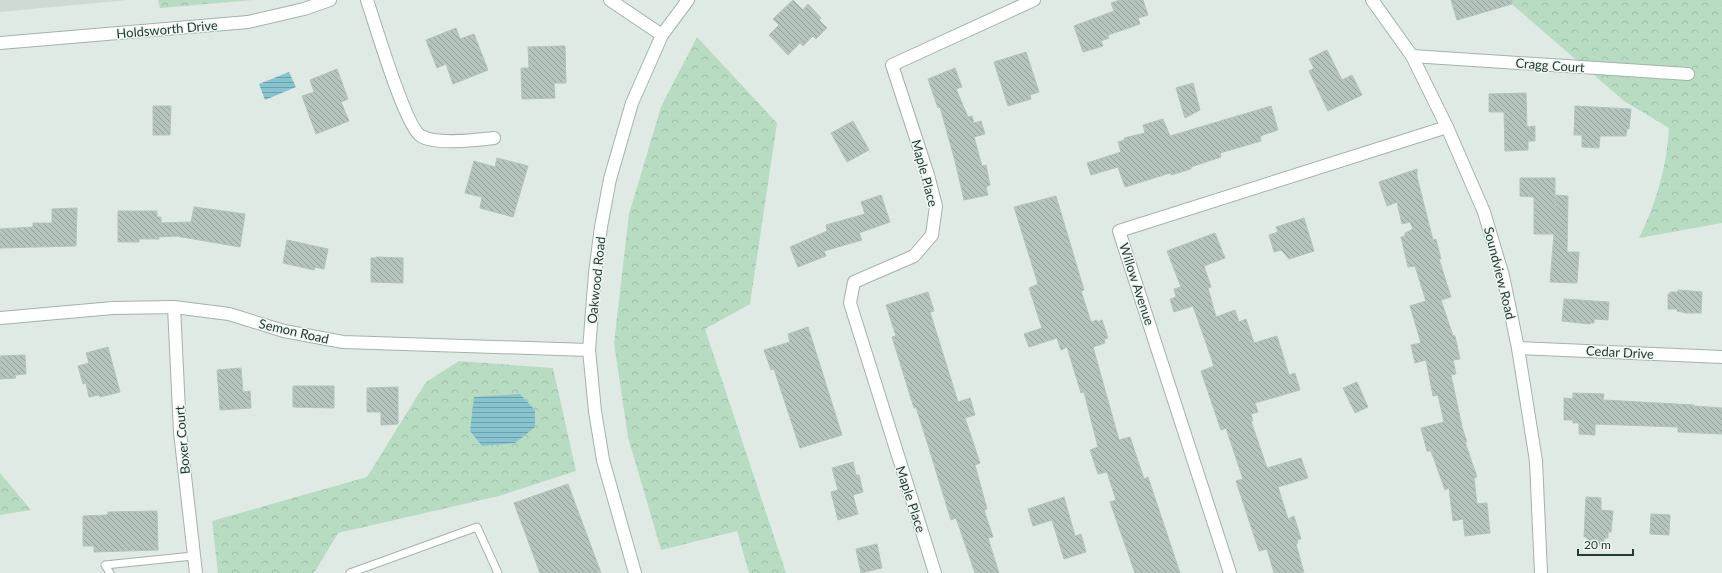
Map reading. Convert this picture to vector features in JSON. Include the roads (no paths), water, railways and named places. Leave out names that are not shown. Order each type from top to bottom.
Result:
[{"type":"street","name":"Holdsworth Drive","points":[[0,43],[248,22],[304,9],[330,0]]},
{"type":"street","points":[[368,0],[395,86],[414,132],[422,137],[442,141],[457,142],[494,138]]},
{"type":"street","points":[[610,0],[662,35]]},
{"type":"street","name":"Oakwood Road","points":[[635,573],[603,460],[594,411],[590,350],[595,272],[601,227],[610,179],[632,103],[662,35],[688,0]]},
{"type":"street","name":"Maple Place","points":[[935,573],[850,303],[854,282],[914,256],[932,235],[936,206],[928,175],[892,65],[1034,0]]},
{"type":"street","name":"Soundview Road","points":[[1372,0],[1412,56],[1447,127],[1484,212],[1503,276],[1518,348],[1536,461],[1541,573]]},
{"type":"street","name":"Cragg Court","points":[[1412,56],[1688,74]]},
{"type":"street","name":"Willow Avenue","points":[[1230,573],[1120,231],[1447,127]]},
{"type":"street","name":"Semon Road","points":[[0,318],[113,308],[174,307],[229,314],[284,331],[343,342],[590,350]]},
{"type":"street","name":"Boxer Court","points":[[174,307],[180,432],[196,573]]},
{"type":"street","name":"Cedar Drive","points":[[1518,348],[1722,357]]},
{"type":"lane","points":[[350,573],[477,526],[498,573]]},
{"type":"lane","points":[[110,573],[105,565],[193,556]]},
{"type":"water","points":[[289,72],[296,87],[265,100],[259,84]]},
{"type":"water","points":[[520,394],[535,410],[535,427],[515,443],[482,446],[470,431],[474,397]]}]
